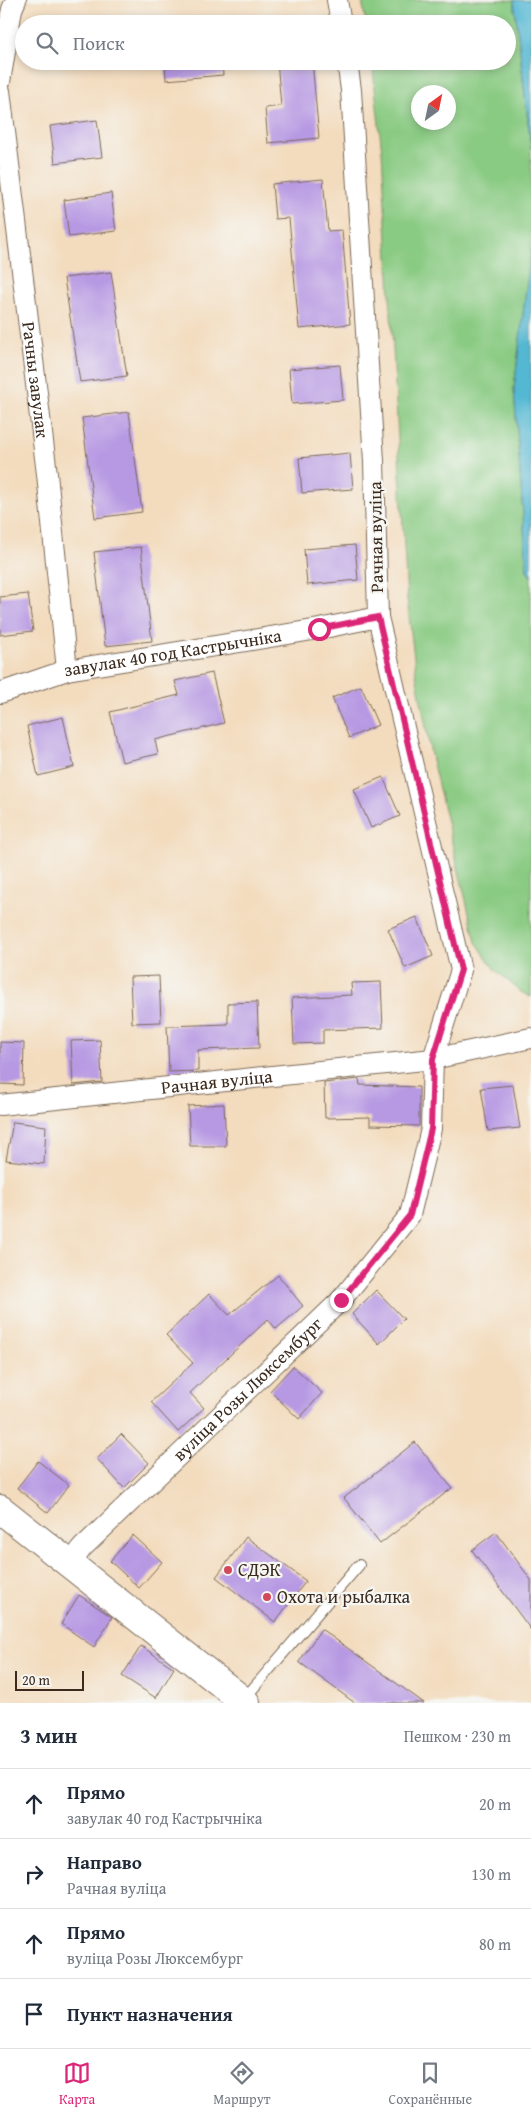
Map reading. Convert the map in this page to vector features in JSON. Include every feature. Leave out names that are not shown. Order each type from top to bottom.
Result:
[{"type":"street","points":[[337,0],[340,15]]},
{"type":"street","points":[[0,82],[9,7]]},
{"type":"street","name":"Рачная вуліца","points":[[348,70],[374,461],[378,617],[461,970],[433,1059]]},
{"type":"street","name":"Рачны завулак","points":[[0,91],[47,474],[67,670]]},
{"type":"street","name":"завулак 40 год Кастрычніка","points":[[0,693],[67,670],[319,629],[378,617]]},
{"type":"street","name":"Рачная вуліца","points":[[0,1105],[433,1059],[531,1038]]},
{"type":"street","name":"вуліца Розы Люксембург","points":[[72,1563],[82,1548],[341,1300],[410,1215],[431,1129],[433,1059]]},
{"type":"street","points":[[0,1509],[72,1563],[243,1702]]},
{"type":"lane","points":[[243,1702],[359,1565]]},
{"type":"green space","points":[[362,0],[514,0],[516,15],[364,15]]},
{"type":"green space","points":[[516,17],[531,148],[531,248],[514,389],[527,570],[531,577],[531,997],[521,992],[494,969],[476,942],[432,760],[416,674],[407,599],[382,152],[373,70],[516,70]]},
{"type":"water","points":[[514,0],[531,0],[531,148],[516,15]]},
{"type":"water","points":[[531,248],[531,577],[527,570],[514,389]]},
{"type":"building","points":[[165,70],[223,70],[223,75],[166,80]]},
{"type":"building","points":[[278,70],[313,70],[319,138],[268,143],[265,108],[281,106]]},
{"type":"building","points":[[97,120],[102,157],[55,163],[50,126]]},
{"type":"building","points":[[323,179],[328,231],[342,230],[350,324],[299,329],[289,218],[275,219],[272,184]]},
{"type":"building","points":[[111,193],[116,231],[69,237],[64,200]]},
{"type":"building","points":[[111,272],[127,376],[80,382],[64,278]]},
{"type":"building","points":[[340,365],[343,400],[292,404],[289,369]]},
{"type":"building","points":[[129,412],[142,512],[95,518],[82,418]]},
{"type":"building","points":[[350,453],[353,489],[302,493],[299,458]]},
{"type":"building","points":[[355,545],[358,580],[307,585],[304,549]]},
{"type":"building","points":[[141,547],[152,641],[105,646],[94,552]]},
{"type":"building","points":[[28,594],[33,631],[0,635],[0,597]]},
{"type":"building","points":[[212,673],[224,723],[155,740],[158,754],[122,762],[110,712],[179,695],[175,681]]},
{"type":"building","points":[[361,686],[378,725],[349,738],[332,698]]},
{"type":"building","points":[[63,717],[74,767],[38,776],[27,726]]},
{"type":"building","points":[[383,777],[400,816],[371,828],[354,789]]},
{"type":"building","points":[[417,917],[433,956],[405,968],[388,929]]},
{"type":"building","points":[[159,976],[161,1022],[132,1023],[130,977]]},
{"type":"building","points":[[381,982],[383,1028],[323,1030],[323,1043],[294,1044],[292,998],[352,995],[351,983]]},
{"type":"building","points":[[257,1002],[259,1048],[198,1050],[198,1071],[169,1072],[167,1026],[228,1024],[228,1003]]},
{"type":"building","points":[[100,1040],[102,1082],[73,1085],[71,1041]]},
{"type":"building","points":[[0,1042],[24,1043],[23,1085],[0,1084]]},
{"type":"building","points":[[359,1079],[360,1085],[419,1087],[419,1126],[370,1125],[370,1117],[325,1118],[324,1083]]},
{"type":"building","points":[[513,1085],[520,1128],[488,1131],[481,1088]]},
{"type":"building","points":[[224,1104],[226,1146],[190,1146],[188,1106]]},
{"type":"building","points":[[13,1122],[46,1126],[44,1164],[6,1160]]},
{"type":"building","points":[[278,1275],[303,1306],[276,1329],[268,1319],[190,1393],[204,1408],[178,1432],[151,1402],[193,1363],[166,1335],[209,1294],[229,1315]]},
{"type":"building","points":[[376,1290],[404,1319],[379,1344],[352,1314]]},
{"type":"building","points":[[293,1366],[322,1393],[299,1419],[270,1391]]},
{"type":"building","points":[[121,1434],[149,1463],[124,1488],[97,1459]]},
{"type":"building","points":[[415,1442],[452,1488],[380,1544],[344,1498]]},
{"type":"building","points":[[38,1461],[69,1485],[48,1513],[17,1488]]},
{"type":"building","points":[[496,1532],[531,1580],[531,1630],[472,1550]]},
{"type":"building","points":[[133,1535],[162,1562],[139,1588],[110,1561]]},
{"type":"building","points":[[246,1537],[306,1581],[275,1622],[216,1577]]},
{"type":"building","points":[[79,1595],[112,1617],[94,1647],[61,1624]]},
{"type":"building","points":[[321,1629],[424,1703],[355,1703],[299,1662]]},
{"type":"building","points":[[141,1646],[174,1668],[156,1698],[122,1676]]},
{"type":"place","name":"СДЭК","points":[[228,1570]]},
{"type":"place","name":"Охота и рыбалка","points":[[267,1597]]},
{"type":"route","points":[[319,629],[378,617],[461,970],[433,1059],[431,1129],[410,1215],[341,1300]]}]
